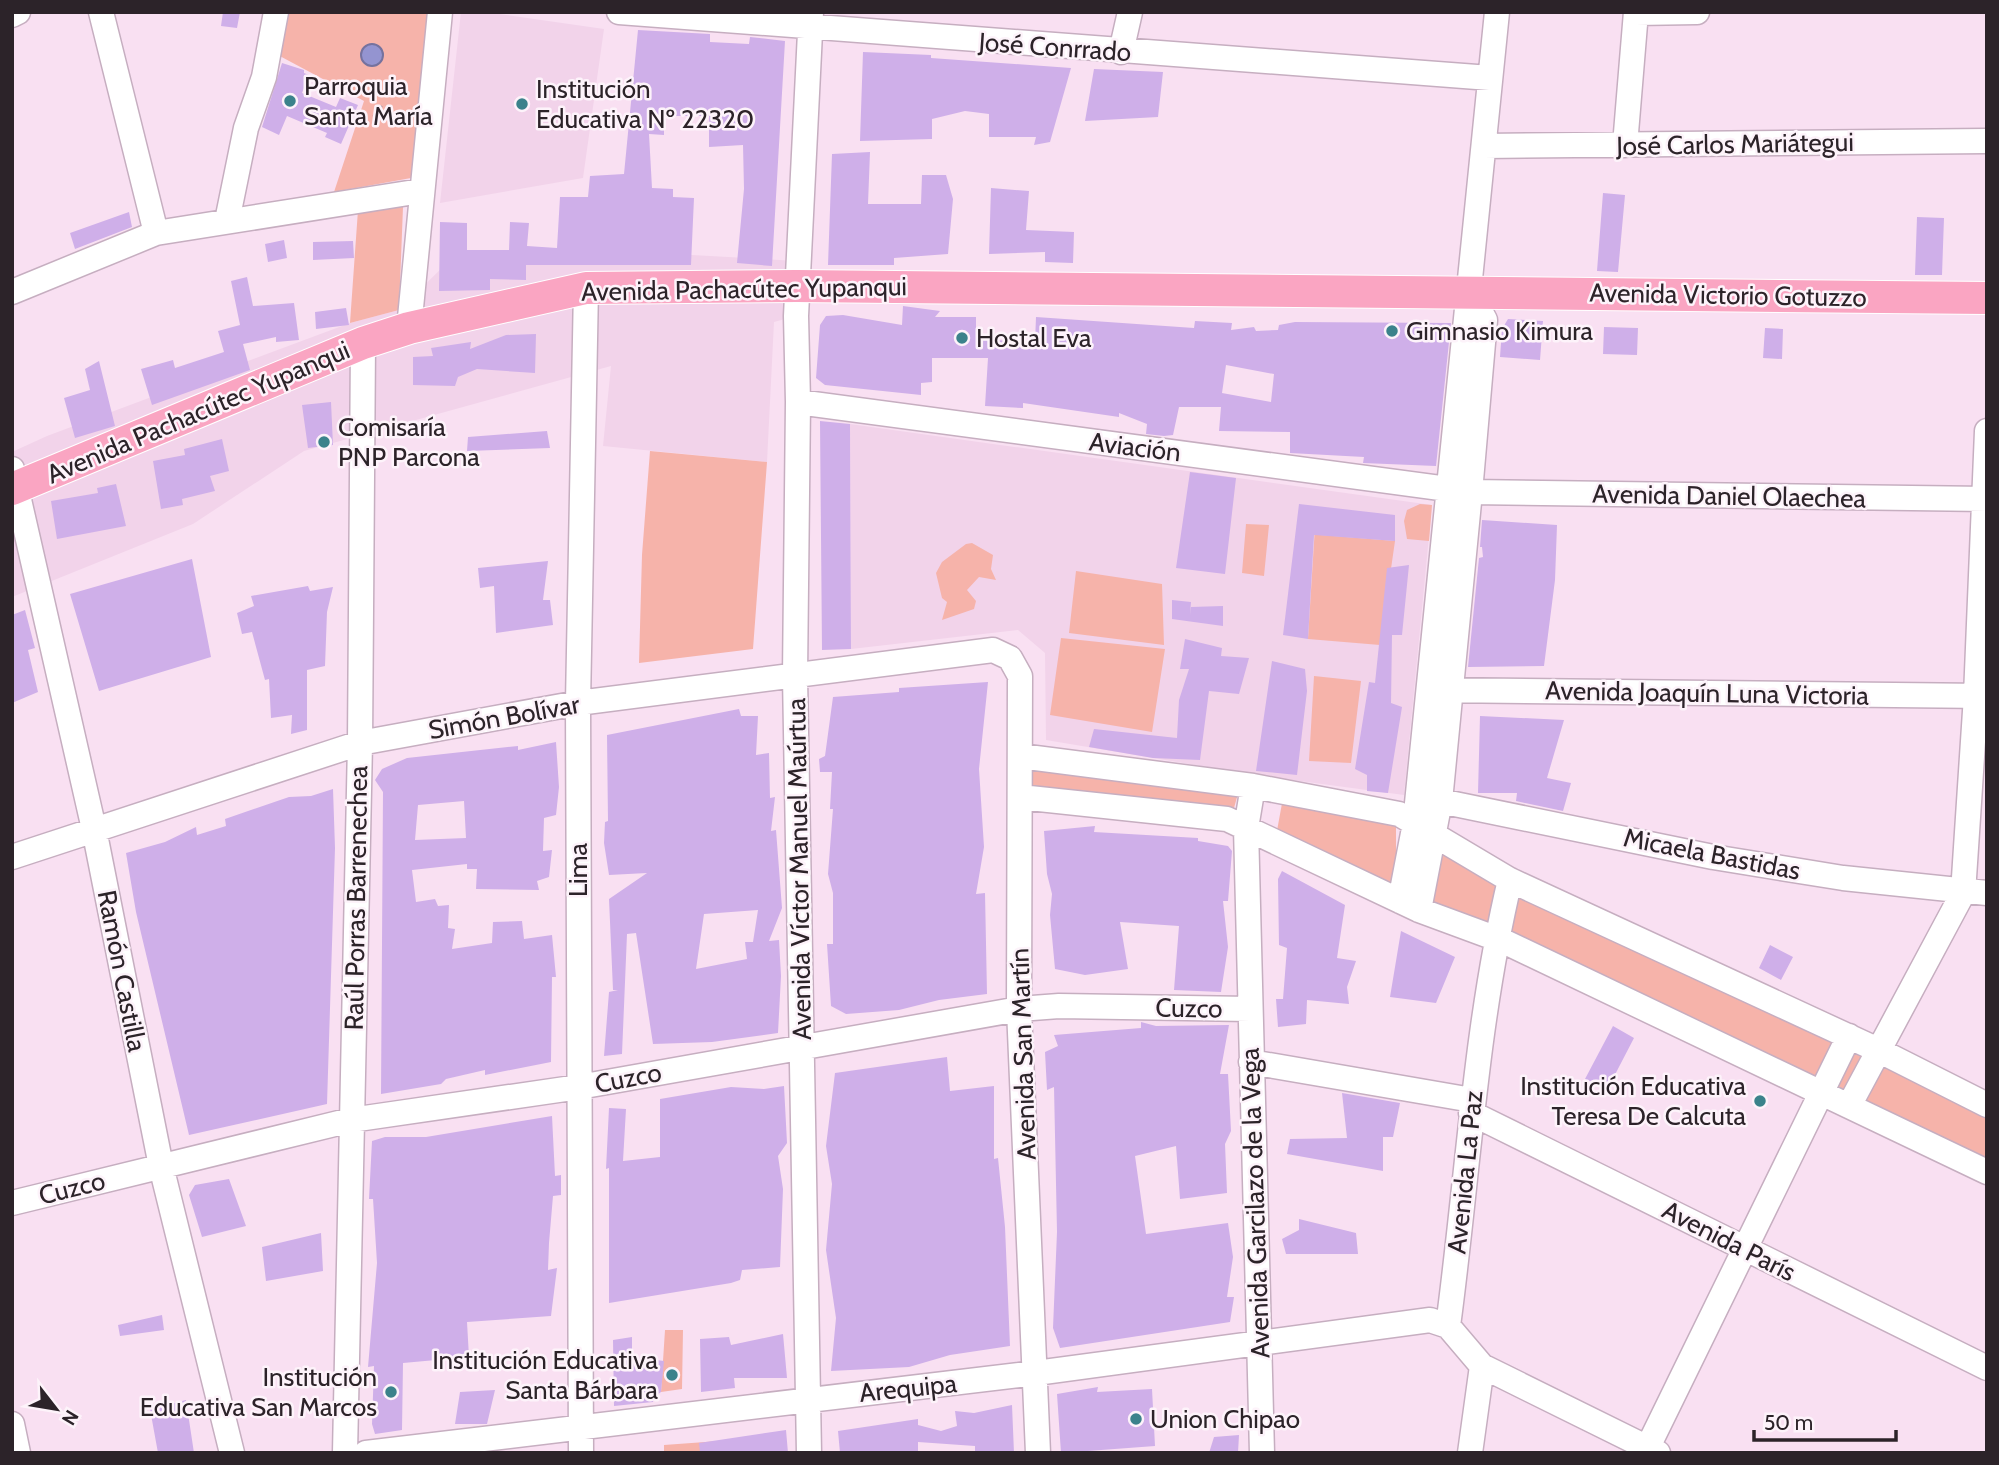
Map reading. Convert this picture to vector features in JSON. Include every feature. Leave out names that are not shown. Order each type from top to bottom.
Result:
[{"type":"main road","name":"Avenida Pachacútec Yupanqui","points":[[14,482],[363,342],[409,328],[586,288],[797,286],[1470,292]]},
{"type":"main road","name":"Avenida Victorio Gotuzzo","points":[[1470,292],[1987,298]]},
{"type":"street","points":[[12,15],[18,12]]},
{"type":"street","points":[[101,12],[156,233]]},
{"type":"street","points":[[227,221],[246,128],[264,77],[276,12]]},
{"type":"street","points":[[409,328],[440,12]]},
{"type":"street","name":"José Conrrado","points":[[619,12],[810,20],[1121,52],[1490,78]]},
{"type":"street","points":[[1121,52],[1130,12]]},
{"type":"street","points":[[1410,905],[1416,823],[1439,690],[1460,490],[1485,320],[1470,292],[1497,12]]},
{"type":"street","points":[[1625,145],[1636,13],[1697,12]]},
{"type":"street","name":"Avenida Víctor Manuel Maúrtua","points":[[809,1453],[795,676],[799,402],[797,286],[810,20]]},
{"type":"street","name":"José Carlos Mariátegui","points":[[1484,146],[1987,141]]},
{"type":"street","points":[[12,292],[156,233],[421,191]]},
{"type":"street","name":"Lima","points":[[581,1453],[578,703],[586,288]]},
{"type":"street","name":"Raúl Porras Barrenechea","points":[[345,1453],[360,743],[363,342]]},
{"type":"street","name":"Aviación","points":[[799,402],[1460,490]]},
{"type":"street","points":[[1850,1104],[1878,1050],[1975,893],[1987,431]]},
{"type":"street","name":"Ramón Castilla","points":[[14,482],[94,829],[161,1166],[232,1453]]},
{"type":"street","name":"Avenida Daniel Olaechea","points":[[1460,490],[1985,499]]},
{"type":"street","name":"Simón Bolívar","points":[[12,857],[360,743],[578,703],[993,650],[1010,658]]},
{"type":"street","name":"Avenida San Martín","points":[[1010,658],[1020,676],[1018,1009],[1038,1453]]},
{"type":"street","points":[[1410,905],[1435,838],[1440,801],[1439,690]]},
{"type":"street","name":"Avenida Joaquín Luna Victoria","points":[[1439,690],[1981,696]]},
{"type":"street","points":[[1020,756],[1253,786],[1399,814],[1435,838],[1510,880],[1849,1036],[1987,1105]]},
{"type":"street","name":"Avenida Garcilazo de la Vega","points":[[1253,786],[1246,828],[1262,1453]]},
{"type":"street","points":[[1020,797],[1227,818],[1410,905],[1496,938],[1850,1104],[1987,1172]]},
{"type":"street","name":"Micaela Bastidas","points":[[1440,801],[1713,857],[1975,893]]},
{"type":"street","name":"Avenida La Paz","points":[[1448,1326],[1472,1106],[1496,938],[1510,880]]},
{"type":"street","name":"Cuzco","points":[[12,1203],[351,1120],[579,1087],[803,1045],[1018,1009],[1059,1006],[1250,1009]]},
{"type":"street","points":[[1448,1326],[1482,1366],[1650,1451],[1744,1250],[1849,1036]]},
{"type":"street","points":[[1251,1062],[1472,1106]]},
{"type":"street","name":"Avenida París","points":[[1472,1106],[1744,1250],[1987,1368]]},
{"type":"street","name":"Arequipa","points":[[366,1453],[1036,1373],[1430,1320],[1448,1326]]},
{"type":"street","points":[[1470,1453],[1482,1366]]},
{"type":"street","points":[[12,1424],[18,1453]]},
{"type":"path","points":[[373,116],[382,103]]},
{"type":"shaded area","points":[[289,12],[428,12],[411,178],[334,192],[364,101],[276,54]]},
{"type":"shaded area","name":"Institución Educativa Nº 22320","points":[[461,12],[485,12],[604,29],[583,178],[440,203]]},
{"type":"shaded area","points":[[403,207],[399,310],[350,323],[358,210]]},
{"type":"shaded area","points":[[621,251],[798,261],[796,316],[774,322],[767,462],[603,446],[611,366],[304,451],[193,524],[12,597],[12,452],[47,436],[350,323],[399,310],[449,261]]},
{"type":"shaded area","points":[[850,424],[1432,505],[1404,795],[1255,775],[1046,740],[1045,653],[1018,630],[851,649]]},
{"type":"shaded area","points":[[650,451],[767,462],[753,649],[639,663],[642,555]]},
{"type":"shaded area","points":[[1420,504],[1432,505],[1429,541],[1407,539],[1404,521],[1407,510]]},
{"type":"shaded area","points":[[1246,524],[1269,525],[1264,576],[1242,573]]},
{"type":"shaded area","points":[[1315,527],[1321,535],[1395,541],[1380,645],[1308,639]]},
{"type":"shaded area","points":[[972,543],[993,555],[991,569],[996,580],[979,577],[967,590],[976,601],[974,609],[942,620],[947,602],[942,598],[936,573],[942,562],[966,544]]},
{"type":"shaded area","points":[[1076,571],[1162,584],[1164,645],[1069,633]]},
{"type":"shaded area","points":[[1061,638],[1165,649],[1152,732],[1050,715]]},
{"type":"shaded area","points":[[1314,676],[1361,681],[1351,763],[1309,761]]},
{"type":"shaded area","points":[[1032,766],[1239,790],[1234,808],[1033,790]]},
{"type":"shaded area","points":[[1283,798],[1396,820],[1396,886],[1276,836]]},
{"type":"shaded area","points":[[1435,838],[1987,1112],[1987,1175],[1419,910]]},
{"type":"shaded area","name":"Institución Educativa Santa Bárbara","points":[[665,1330],[683,1330],[682,1389],[661,1392]]},
{"type":"shaded area","points":[[719,1441],[719,1453],[664,1453],[664,1445]]},
{"type":"water","points":[[372,44],[380,47],[383,55],[380,63],[372,66],[364,63],[361,55],[364,47]]},
{"type":"building","points":[[223,12],[240,12],[237,28],[221,26]]},
{"type":"building","points":[[638,30],[710,34],[710,42],[749,44],[750,37],[785,41],[772,266],[737,263],[744,189],[743,145],[709,147],[709,116],[664,116],[664,135],[649,134],[652,188],[673,189],[673,197],[694,198],[691,265],[526,265],[526,280],[490,279],[490,290],[439,291],[440,222],[467,223],[467,250],[509,250],[510,222],[529,223],[527,246],[557,248],[560,197],[588,197],[590,176],[624,174]]},
{"type":"building","points":[[863,52],[931,55],[931,58],[1071,68],[1050,142],[1034,145],[1036,137],[989,137],[989,114],[965,111],[932,119],[932,139],[860,141]]},
{"type":"building","name":"Parroquia Santa María","points":[[282,63],[304,70],[304,73],[309,75],[302,93],[336,107],[340,98],[358,105],[341,144],[325,137],[327,133],[287,116],[279,135],[262,127]]},
{"type":"building","points":[[1094,69],[1163,72],[1158,117],[1085,121]]},
{"type":"building","points":[[870,152],[868,204],[921,204],[922,175],[946,175],[953,199],[948,254],[894,258],[894,265],[828,265],[832,154]]},
{"type":"building","points":[[991,188],[1029,191],[1026,230],[1074,232],[1073,263],[1045,262],[1045,252],[989,254]]},
{"type":"building","points":[[1603,193],[1625,195],[1618,272],[1597,271]]},
{"type":"building","points":[[129,212],[132,227],[75,249],[70,233]]},
{"type":"building","points":[[1917,217],[1944,218],[1942,275],[1915,275]]},
{"type":"building","points":[[284,240],[287,258],[268,262],[265,244]]},
{"type":"building","points":[[353,241],[354,258],[313,260],[313,242]]},
{"type":"building","points":[[247,277],[253,306],[294,303],[299,340],[276,342],[276,337],[243,344],[250,370],[152,405],[141,369],[173,360],[175,368],[224,352],[218,331],[240,325],[231,281]]},
{"type":"building","points":[[903,306],[940,311],[935,317],[976,317],[976,339],[1035,342],[1036,317],[1194,328],[1195,321],[1232,323],[1231,330],[1254,327],[1256,331],[1278,330],[1279,325],[1295,322],[1451,323],[1436,466],[1363,463],[1364,457],[1290,453],[1290,432],[1219,431],[1221,407],[1179,407],[1173,435],[1164,436],[1146,434],[1147,424],[1119,413],[1119,417],[1023,403],[1023,408],[985,406],[988,358],[932,358],[932,382],[921,383],[921,395],[825,385],[816,378],[820,325],[826,316],[843,315],[902,325]],"holes":[[[1226,365],[1274,374],[1271,402],[1222,393]]]},
{"type":"building","points":[[346,308],[349,325],[316,329],[315,312]]},
{"type":"building","points":[[1508,319],[1543,321],[1540,360],[1500,357],[1502,329]]},
{"type":"building","points":[[1604,327],[1638,328],[1637,355],[1603,354]]},
{"type":"building","points":[[1765,328],[1783,329],[1782,359],[1763,358]]},
{"type":"building","points":[[536,334],[535,373],[477,369],[458,377],[455,386],[413,385],[413,357],[433,356],[431,348],[471,342],[470,349],[506,335]]},
{"type":"building","points":[[99,361],[115,426],[75,438],[64,398],[90,390],[85,369]]},
{"type":"building","points":[[331,402],[333,445],[308,448],[302,405]]},
{"type":"building","points":[[820,421],[850,424],[851,649],[822,650]]},
{"type":"building","points":[[547,431],[550,448],[467,451],[468,437]]},
{"type":"building","points":[[222,439],[229,471],[210,476],[215,491],[182,499],[183,505],[161,509],[153,461],[185,455],[184,449]]},
{"type":"building","points":[[1190,472],[1236,478],[1225,574],[1176,568]]},
{"type":"building","points":[[116,484],[126,526],[57,539],[51,501],[98,493],[97,488]]},
{"type":"building","points":[[1299,504],[1395,515],[1395,541],[1314,535],[1308,639],[1283,635]]},
{"type":"building","points":[[1482,520],[1557,525],[1555,580],[1544,666],[1468,667],[1479,558],[1483,557],[1480,547]]},
{"type":"building","points":[[192,559],[211,657],[99,691],[70,594]]},
{"type":"building","points":[[548,561],[543,600],[550,600],[553,625],[496,633],[494,586],[480,588],[478,568]]},
{"type":"building","points":[[1409,565],[1402,635],[1392,635],[1391,703],[1402,707],[1388,793],[1367,791],[1367,775],[1355,769],[1369,682],[1375,683],[1387,568]]},
{"type":"building","points":[[308,586],[310,591],[333,587],[327,612],[325,666],[307,670],[307,730],[291,734],[292,715],[271,718],[269,679],[265,680],[252,632],[242,634],[237,613],[254,606],[251,596]]},
{"type":"building","points":[[1172,600],[1191,602],[1190,615],[1191,607],[1223,606],[1223,626],[1172,619]]},
{"type":"building","points":[[25,610],[35,648],[28,650],[38,692],[12,703],[12,615]]},
{"type":"building","points":[[1185,639],[1222,648],[1221,656],[1249,658],[1239,694],[1209,691],[1200,760],[1153,758],[1089,747],[1094,729],[1177,738],[1179,700],[1189,669],[1180,669]]},
{"type":"building","points":[[1272,661],[1305,669],[1307,691],[1297,775],[1256,771]]},
{"type":"building","points":[[988,682],[979,769],[984,847],[976,894],[985,893],[987,994],[939,1000],[899,1010],[846,1014],[831,1006],[827,944],[833,944],[833,893],[828,874],[833,809],[830,809],[832,772],[820,772],[819,759],[825,756],[833,697],[899,692],[899,688]]},
{"type":"building","points":[[739,709],[741,716],[758,716],[756,755],[769,753],[770,798],[775,797],[771,831],[776,830],[782,908],[769,941],[779,940],[781,976],[778,1033],[712,1042],[653,1044],[636,933],[627,934],[622,1054],[604,1056],[609,992],[618,990],[613,990],[609,899],[647,873],[609,875],[604,843],[605,822],[608,821],[607,735]],"holes":[[[758,910],[753,942],[745,942],[747,959],[696,969],[704,914]]]},
{"type":"building","points":[[1480,716],[1564,720],[1547,778],[1571,783],[1563,811],[1516,801],[1517,793],[1478,793]]},
{"type":"building","points":[[556,742],[559,787],[556,815],[544,818],[543,851],[552,850],[549,877],[537,881],[539,890],[476,889],[477,869],[467,869],[467,864],[412,870],[416,902],[435,899],[438,906],[449,905],[448,928],[455,929],[452,949],[492,943],[493,922],[522,921],[524,939],[552,935],[556,977],[552,977],[551,1062],[485,1075],[485,1070],[446,1079],[441,1084],[381,1094],[383,792],[375,780],[382,769],[407,758],[518,746],[518,750]],"holes":[[[464,801],[466,838],[415,840],[418,805]]]},
{"type":"building","points":[[333,789],[335,848],[327,1104],[189,1135],[136,912],[126,853],[165,842],[196,827],[197,835],[226,826],[225,819],[289,797],[311,796]]},
{"type":"building","points":[[1095,826],[1094,832],[1198,838],[1198,841],[1228,846],[1232,851],[1228,901],[1223,901],[1228,947],[1221,992],[1174,990],[1179,926],[1120,922],[1128,969],[1085,975],[1055,969],[1050,915],[1052,894],[1047,874],[1044,831]]},
{"type":"building","points":[[1282,871],[1345,905],[1337,958],[1356,961],[1347,987],[1349,1004],[1307,1000],[1306,1024],[1278,1027],[1276,999],[1283,999],[1287,948],[1279,945],[1278,879]]},
{"type":"building","points":[[1401,931],[1455,957],[1436,1003],[1390,997]]},
{"type":"building","points":[[1770,945],[1793,957],[1781,980],[1759,968]]},
{"type":"building","points":[[1141,1022],[1156,1026],[1229,1025],[1220,1074],[1228,1074],[1231,1131],[1225,1144],[1227,1193],[1180,1199],[1176,1146],[1135,1156],[1146,1234],[1228,1223],[1233,1257],[1227,1297],[1234,1297],[1230,1322],[1060,1348],[1053,1328],[1057,1232],[1054,1087],[1047,1090],[1045,1052],[1058,1046],[1054,1035],[1141,1028]]},
{"type":"building","points":[[1613,1026],[1634,1038],[1607,1090],[1585,1079]]},
{"type":"building","points":[[947,1057],[950,1091],[994,1086],[994,1159],[998,1158],[1005,1227],[1010,1346],[950,1355],[909,1367],[831,1371],[836,1318],[826,1250],[832,1184],[826,1146],[835,1073]]},
{"type":"building","points":[[784,1086],[787,1143],[778,1156],[783,1189],[780,1267],[742,1270],[740,1280],[731,1283],[609,1303],[609,1168],[606,1169],[609,1108],[626,1109],[623,1161],[660,1157],[660,1099],[731,1087],[764,1089]]},
{"type":"building","points":[[1342,1093],[1400,1103],[1393,1137],[1383,1137],[1383,1171],[1287,1154],[1290,1139],[1347,1138]]},
{"type":"building","points":[[552,1116],[555,1176],[561,1175],[561,1195],[553,1196],[549,1243],[548,1270],[557,1268],[551,1316],[467,1322],[469,1357],[403,1363],[402,1430],[375,1434],[372,1424],[374,1366],[368,1367],[377,1263],[373,1199],[369,1199],[372,1141],[385,1137],[426,1137]]},
{"type":"building","points":[[229,1179],[246,1226],[202,1237],[189,1195],[195,1185]]},
{"type":"building","points":[[1299,1219],[1356,1233],[1358,1254],[1286,1254],[1282,1239],[1299,1230]]},
{"type":"building","points":[[321,1233],[323,1271],[266,1281],[262,1247]]},
{"type":"building","points":[[162,1315],[164,1330],[120,1336],[118,1325]]},
{"type":"building","points":[[783,1334],[787,1378],[734,1378],[735,1388],[701,1392],[700,1339],[729,1337],[731,1345]]},
{"type":"building","points":[[632,1337],[632,1357],[664,1361],[661,1392],[654,1397],[653,1402],[614,1406],[613,1340]]},
{"type":"building","points":[[1098,1387],[1097,1392],[1152,1389],[1155,1446],[1061,1453],[1057,1394]]},
{"type":"building","points":[[495,1390],[487,1424],[455,1424],[460,1392]]},
{"type":"building","points":[[186,1400],[194,1453],[158,1453],[150,1409]]},
{"type":"building","points":[[1012,1405],[1014,1453],[975,1453],[975,1446],[918,1442],[918,1453],[840,1453],[838,1431],[918,1419],[918,1425],[941,1431],[957,1426],[955,1411],[974,1413]]},
{"type":"building","points":[[786,1430],[788,1453],[700,1453],[699,1443]]},
{"type":"building","points":[[1239,1435],[1238,1453],[1209,1453],[1214,1437]]},
{"type":"place","name":"Parroquia Santa María","points":[[290,101]]},
{"type":"place","name":"Institución Educativa Nº 22320","points":[[522,104]]},
{"type":"place","name":"Gimnasio Kimura","points":[[1392,331]]},
{"type":"place","name":"Hostal Eva","points":[[962,338]]},
{"type":"place","name":"Comisaría PNP Parcona","points":[[324,442]]},
{"type":"place","name":"Institución Educativa Teresa De Calcuta","points":[[1760,1101]]},
{"type":"place","name":"Institución Educativa Santa Bárbara","points":[[672,1375]]},
{"type":"place","name":"Institución Educativa San Marcos","points":[[391,1392]]},
{"type":"place","name":"Union Chipao","points":[[1136,1419]]}]
